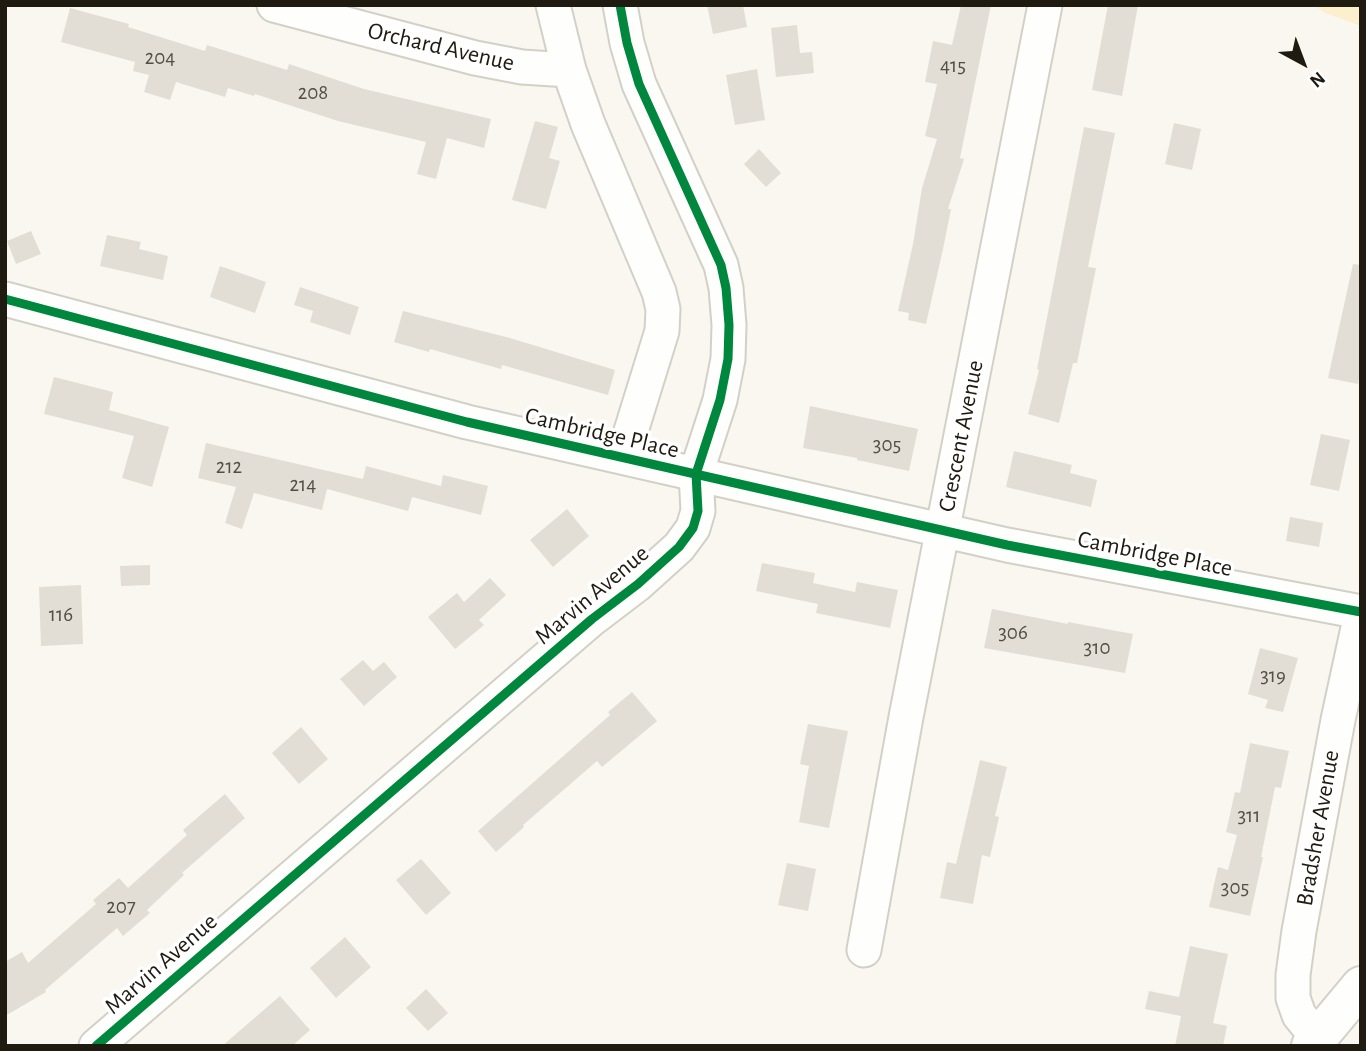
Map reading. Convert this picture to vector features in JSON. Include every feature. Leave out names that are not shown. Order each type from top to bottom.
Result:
[{"type":"main road","points":[[1314,1042],[1361,986]]},
{"type":"street","name":"Orchard Avenue","points":[[274,5],[475,58],[522,67],[569,70]]},
{"type":"street","points":[[553,5],[569,70],[588,124],[659,292],[663,309],[662,331],[623,457]]},
{"type":"street","name":"Marvin Avenue","points":[[96,1046],[582,628],[638,584],[679,547],[693,528],[698,511],[696,474],[720,400],[727,359],[729,325],[726,288],[722,265],[639,84],[620,5]]},
{"type":"street","name":"Crescent Avenue","points":[[864,950],[942,530],[1045,5]]},
{"type":"street","name":"Cambridge Place","points":[[5,299],[467,422],[1007,545],[1361,613]]},
{"type":"street","name":"Bradsher Avenue","points":[[1314,1042],[1293,998],[1293,975],[1338,720],[1361,613]]},
{"type":"shaded area","points":[[1315,5],[1361,5],[1361,26],[1323,12]]},
{"type":"building","points":[[707,5],[743,5],[747,27],[713,34]]},
{"type":"building","points":[[961,5],[991,5],[960,158],[964,159],[948,209],[951,209],[926,324],[908,320],[909,313],[898,311],[922,188],[937,139],[925,136],[937,84],[925,82],[933,41],[952,45]]},
{"type":"building","points":[[1108,5],[1138,5],[1122,96],[1092,90]]},
{"type":"building","points":[[70,8],[129,24],[128,27],[205,51],[207,45],[287,70],[289,64],[364,89],[491,119],[484,148],[447,138],[436,179],[417,174],[426,142],[338,121],[228,88],[225,97],[176,82],[170,100],[144,92],[149,75],[133,71],[135,62],[61,42]]},
{"type":"building","points":[[797,25],[800,53],[812,52],[814,73],[776,77],[771,28]]},
{"type":"building","points":[[757,69],[765,120],[735,125],[726,75]]},
{"type":"building","points":[[535,121],[558,127],[549,158],[560,161],[546,209],[512,200]]},
{"type":"building","points":[[1174,123],[1201,129],[1192,170],[1165,164]]},
{"type":"building","points":[[1084,127],[1115,133],[1088,267],[1096,268],[1077,363],[1073,363],[1059,423],[1028,414],[1039,370],[1037,369]]},
{"type":"building","points":[[759,149],[781,173],[766,187],[744,164]]},
{"type":"building","points":[[31,231],[41,254],[16,264],[7,241]]},
{"type":"building","points":[[107,235],[141,242],[139,249],[168,256],[163,280],[100,266]]},
{"type":"building","points":[[1353,264],[1361,265],[1361,369],[1358,384],[1328,378]]},
{"type":"building","points":[[220,266],[266,282],[255,313],[210,297]]},
{"type":"building","points":[[300,287],[359,307],[350,335],[310,322],[313,311],[294,305]]},
{"type":"building","points":[[403,311],[510,338],[615,370],[608,395],[502,365],[501,369],[394,342]]},
{"type":"building","points":[[54,377],[113,392],[109,410],[169,427],[152,487],[122,478],[134,436],[44,414]]},
{"type":"building","points":[[810,406],[918,429],[909,471],[803,448]]},
{"type":"building","points":[[1321,434],[1350,440],[1339,491],[1310,485]]},
{"type":"building","points":[[206,443],[363,479],[366,466],[441,486],[443,475],[488,486],[481,515],[412,497],[408,511],[327,489],[322,510],[254,493],[242,529],[225,523],[236,487],[198,478]]},
{"type":"building","points":[[1014,451],[1072,465],[1070,473],[1097,480],[1091,507],[1006,487]]},
{"type":"building","points":[[567,509],[589,536],[553,567],[530,540]]},
{"type":"building","points":[[1290,517],[1323,523],[1319,547],[1286,541]]},
{"type":"building","points":[[762,563],[815,573],[813,583],[855,592],[857,582],[898,590],[890,628],[816,613],[818,604],[756,591]]},
{"type":"building","points":[[150,565],[150,585],[121,586],[120,566]]},
{"type":"building","points":[[490,578],[506,595],[479,620],[484,625],[455,649],[428,617],[457,593],[464,602]]},
{"type":"building","points":[[81,585],[83,644],[41,646],[39,587]]},
{"type":"building","points":[[992,609],[1133,634],[1125,673],[984,648]]},
{"type":"building","points":[[1260,648],[1298,658],[1283,712],[1265,708],[1268,700],[1248,694]]},
{"type":"building","points":[[363,660],[373,671],[384,662],[397,677],[364,706],[340,679]]},
{"type":"building","points":[[632,692],[657,721],[602,767],[597,761],[496,852],[478,831],[610,715],[608,712]]},
{"type":"building","points":[[808,724],[848,731],[829,828],[799,822],[809,766],[800,764]]},
{"type":"building","points":[[301,727],[328,759],[299,784],[272,753]]},
{"type":"building","points":[[1250,743],[1289,751],[1281,788],[1275,787],[1250,916],[1209,907],[1218,867],[1228,870],[1237,835],[1226,832],[1235,792],[1240,793]]},
{"type":"building","points":[[980,760],[1007,767],[995,816],[999,817],[990,857],[982,855],[973,904],[940,898],[947,862],[956,864]]},
{"type":"building","points":[[225,794],[245,818],[182,873],[184,875],[147,910],[150,913],[123,936],[117,928],[45,990],[46,992],[5,1016],[5,962],[22,952],[28,963],[96,904],[93,900],[119,878],[128,888],[187,835],[183,830]]},
{"type":"building","points":[[421,859],[451,893],[426,915],[396,880]]},
{"type":"building","points":[[787,863],[816,869],[808,911],[778,905]]},
{"type":"building","points":[[345,937],[371,967],[336,998],[310,968]]},
{"type":"building","points":[[1190,946],[1228,954],[1213,1023],[1227,1026],[1223,1046],[1175,1046],[1181,1016],[1145,1009],[1149,991],[1179,997]]},
{"type":"building","points":[[426,989],[448,1013],[428,1031],[406,1008]]},
{"type":"building","points":[[280,996],[310,1030],[292,1046],[222,1046]]},
{"type":"cycle path","points":[[96,1046],[592,619],[638,584],[679,547],[693,528],[698,511],[696,474],[720,400],[728,359],[726,288],[721,265],[639,84],[620,5]]},
{"type":"cycle path","points":[[5,299],[467,422],[1007,545],[1361,612]]}]
